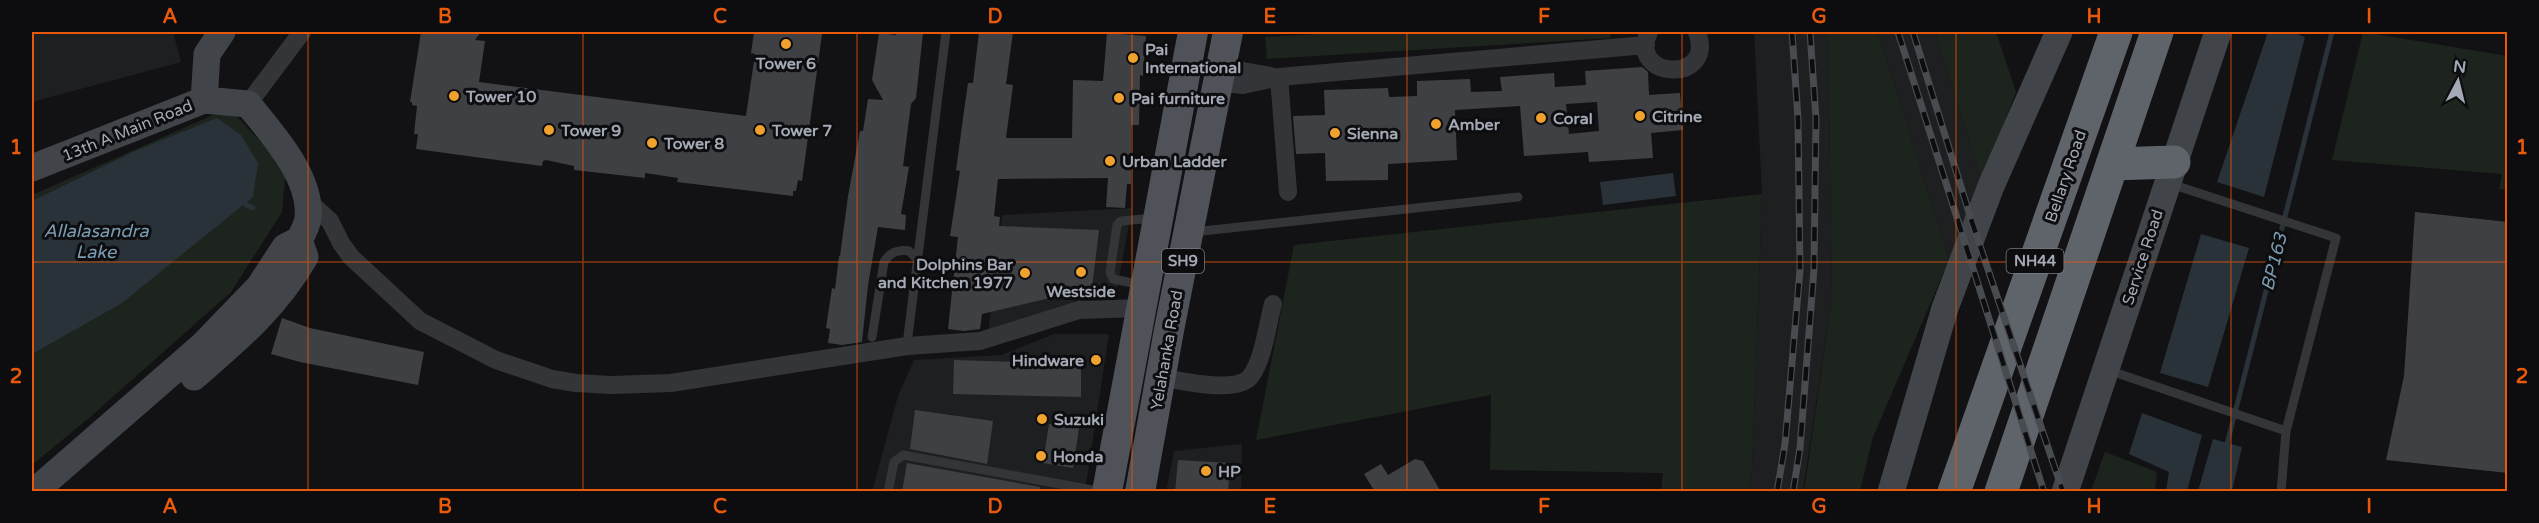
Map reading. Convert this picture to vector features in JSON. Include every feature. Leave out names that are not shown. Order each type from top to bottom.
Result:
[{"type":"highway","name":"Bellary Road","points":[[1954,492],[2116,32]]},
{"type":"highway","name":"NH44","points":[[2001,492],[2157,32]]},
{"type":"highway","points":[[2112,164],[2170,172]]},
{"type":"main road","name":"Yelahanka Road","points":[[1105,492],[1193,32]]},
{"type":"main road","name":"Yelahanka Road","points":[[1140,492],[1160,377],[1228,32]]},
{"type":"street","points":[[204,100],[207,54],[222,32]]},
{"type":"street","points":[[34,492],[203,345],[259,287],[285,247],[299,240],[308,221],[308,201],[291,160],[248,104],[302,32]]},
{"type":"street","points":[[1220,72],[1243,71],[1279,77],[1647,38],[1648,54],[1659,67],[1676,70],[1692,63],[1697,56],[1700,48],[1697,32]]},
{"type":"street","points":[[1891,492],[1945,308],[1991,186],[2059,32]]},
{"type":"street","name":"Service Road","points":[[2067,487],[2218,32]]},
{"type":"street","points":[[1279,77],[1288,192]]},
{"type":"street","name":"13th A Main Road","points":[[32,168],[163,114],[204,100],[248,104]]},
{"type":"street","points":[[308,201],[330,221],[341,243],[357,263],[420,321],[496,360],[552,379],[576,383],[612,385],[670,383],[907,346],[980,341],[1079,310],[1142,297]]},
{"type":"street","points":[[61,492],[239,338],[271,307],[289,284],[305,256],[299,240]]},
{"type":"street","points":[[1160,377],[1237,385],[1250,378],[1259,359],[1273,304]]},
{"type":"lane","points":[[908,336],[946,32]]},
{"type":"lane","points":[[2170,172],[2265,215],[2336,238],[2286,431],[2281,492]]},
{"type":"lane","points":[[1188,233],[1518,197]]},
{"type":"lane","points":[[872,337],[884,262],[888,255],[898,250],[909,251],[918,260]]},
{"type":"lane","points":[[2105,370],[2286,431]]},
{"type":"lane","points":[[888,492],[894,462],[903,455],[1066,488],[1105,492]]},
{"type":"shaded area","points":[[32,32],[173,32],[181,62],[32,102]]},
{"type":"shaded area","points":[[1352,32],[1610,32],[1611,38],[1267,59],[1265,37]]},
{"type":"shaded area","points":[[1754,32],[1828,32],[1832,296],[1803,491],[1748,492],[1752,471],[1762,194]]},
{"type":"shaded area","points":[[1828,32],[1878,32],[1949,260],[1873,437],[1860,491],[1804,492],[1832,296]]},
{"type":"shaded area","points":[[1878,32],[1935,32],[1982,181],[1949,260]]},
{"type":"shaded area","points":[[1935,32],[1996,32],[2016,92],[1982,181]]},
{"type":"shaded area","points":[[2363,32],[2507,56],[2507,190],[2499,189],[2502,174],[2332,160]]},
{"type":"shaded area","points":[[229,108],[286,169],[282,212],[231,292],[89,418],[32,465],[32,195]]},
{"type":"shaded area","points":[[1762,194],[1752,471],[1748,491],[1661,491],[1663,473],[1490,470],[1491,395],[1256,440],[1294,245]]},
{"type":"shaded area","points":[[1132,208],[1117,289],[988,334],[1002,215]]},
{"type":"shaded area","points":[[1054,334],[1109,334],[1085,491],[872,492],[898,396],[914,360],[1001,355]]},
{"type":"shaded area","name":"HP","points":[[1242,444],[1241,491],[1166,492],[1174,451]]},
{"type":"shaded area","points":[[2105,452],[2157,472],[2155,491],[2091,491]]},
{"type":"water","points":[[2268,32],[2292,32],[2305,37],[2264,197],[2217,182]]},
{"type":"water","name":"Allalasandra Lake","points":[[217,118],[241,135],[258,163],[253,197],[122,303],[32,354],[32,201],[135,151]]},
{"type":"water","points":[[1673,173],[1676,196],[1603,205],[1600,182]]},
{"type":"water","points":[[2201,234],[2249,248],[2208,387],[2160,373]]},
{"type":"water","points":[[2142,413],[2202,435],[2187,491],[2166,491],[2169,472],[2129,454]]},
{"type":"water","points":[[2213,439],[2242,447],[2232,491],[2198,491]]},
{"type":"building","points":[[421,32],[481,32],[475,40],[485,41],[479,82],[746,116],[755,54],[751,53],[754,32],[822,34],[802,181],[798,180],[793,196],[677,182],[678,178],[645,173],[645,178],[574,170],[574,166],[546,160],[543,161],[542,166],[416,149],[418,134],[414,134],[417,106],[410,102]]},
{"type":"building","points":[[896,32],[923,33],[916,98],[911,104],[903,166],[909,167],[901,214],[906,215],[905,230],[878,227],[868,285],[862,342],[842,345],[828,343],[830,329],[826,328],[832,288],[835,289],[860,131],[863,131],[868,99],[883,100],[872,80],[879,33],[896,35]]},
{"type":"building","points":[[979,32],[1013,32],[1006,84],[1013,85],[1006,138],[1072,138],[1073,80],[1103,81],[1107,33],[1146,36],[1143,76],[1140,75],[1139,125],[1131,125],[1131,184],[1127,184],[1125,208],[1106,207],[1108,178],[998,179],[994,216],[1000,217],[999,226],[1099,230],[1092,288],[982,314],[980,329],[964,331],[948,329],[958,237],[950,236],[960,171],[956,170],[964,111],[968,83],[973,83]]},
{"type":"building","points":[[1642,67],[1648,72],[1649,95],[1680,93],[1683,130],[1651,133],[1653,158],[1589,162],[1588,152],[1524,156],[1520,106],[1455,110],[1457,160],[1388,164],[1388,180],[1326,181],[1325,153],[1296,154],[1293,116],[1325,115],[1324,90],[1388,88],[1389,97],[1417,96],[1417,81],[1470,79],[1471,92],[1502,91],[1500,77],[1554,73],[1555,87],[1586,85],[1585,71]],"holes":[[[1597,102],[1599,131],[1569,134],[1566,104]]]},
{"type":"building","points":[[2415,212],[2508,222],[2508,473],[2386,460],[2404,376]]},
{"type":"building","points":[[282,318],[310,328],[424,352],[418,385],[300,362],[271,354]]},
{"type":"building","points":[[954,360],[1081,364],[1081,397],[953,394]]},
{"type":"building","points":[[915,410],[993,421],[987,464],[910,449]]},
{"type":"building","points":[[1049,424],[1079,428],[1073,468],[1043,463]]},
{"type":"building","points":[[1415,459],[1423,461],[1441,492],[1375,492],[1364,474],[1381,464],[1388,475]]},
{"type":"building","points":[[1178,460],[1230,463],[1228,492],[1175,492]]},
{"type":"building","points":[[907,463],[1040,487],[1040,492],[902,492]]},
{"type":"waterway","name":"BP163","points":[[2226,448],[2332,32]]},
{"type":"waterway","points":[[243,199],[245,204],[253,208]]},
{"type":"railway","points":[[1777,492],[1785,444],[1800,270],[1798,119],[1792,32]]},
{"type":"railway","points":[[1793,492],[1800,448],[1814,269],[1816,119],[1810,32]]},
{"type":"railway","points":[[1898,32],[2044,492]]},
{"type":"railway","points":[[1913,32],[1971,219],[2063,492]]},
{"type":"place","name":"Tower 6","points":[[786,44]]},
{"type":"place","name":"Pai International","points":[[1133,58]]},
{"type":"place","name":"Tower 10","points":[[454,96]]},
{"type":"place","name":"Pai furniture","points":[[1119,98]]},
{"type":"place","name":"Citrine","points":[[1640,116]]},
{"type":"place","name":"Coral","points":[[1541,118]]},
{"type":"place","name":"Amber","points":[[1436,124]]},
{"type":"place","name":"Tower 9","points":[[549,130]]},
{"type":"place","name":"Tower 7","points":[[760,130]]},
{"type":"place","name":"Sienna","points":[[1335,133]]},
{"type":"place","name":"Tower 8","points":[[652,143]]},
{"type":"place","name":"Urban Ladder","points":[[1110,161]]},
{"type":"place","name":"Westside","points":[[1081,272]]},
{"type":"place","name":"Dolphins Bar and Kitchen 1977","points":[[1025,273]]},
{"type":"place","name":"Hindware","points":[[1096,360]]},
{"type":"place","name":"Suzuki","points":[[1042,419]]},
{"type":"place","name":"Honda","points":[[1041,456]]},
{"type":"place","name":"HP","points":[[1206,471]]}]
